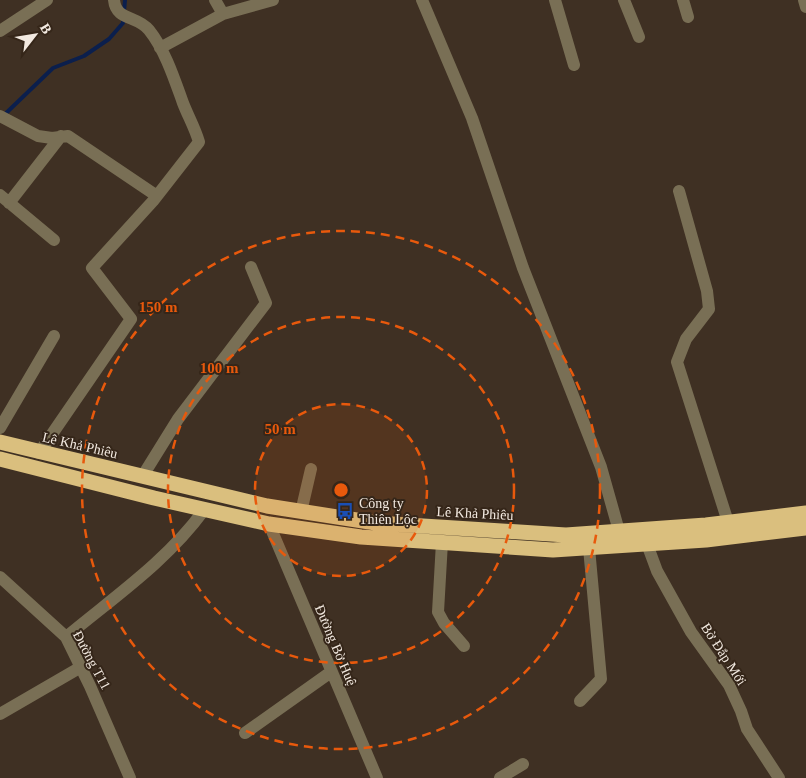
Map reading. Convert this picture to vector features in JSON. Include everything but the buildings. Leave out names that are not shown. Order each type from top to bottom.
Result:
[{"type":"highway","name":"Lê Khả Phiêu","points":[[0,442],[267,506],[386,524],[566,535],[728,522],[806,513]]},
{"type":"highway","points":[[0,459],[204,510],[269,524],[361,537],[553,550],[706,540],[806,528]]},
{"type":"street","points":[[0,31],[47,0]]},
{"type":"street","points":[[39,452],[131,319],[92,268],[157,196],[198,142],[177,82],[160,48],[142,23],[125,16],[115,8],[114,0]]},
{"type":"street","points":[[215,0],[223,14]]},
{"type":"street","points":[[160,48],[223,14],[273,0]]},
{"type":"street","points":[[422,0],[472,118],[523,268],[601,467],[619,531]]},
{"type":"street","points":[[555,0],[574,65]]},
{"type":"street","points":[[624,0],[639,37]]},
{"type":"street","points":[[683,0],[688,17]]},
{"type":"street","points":[[804,0],[806,7]]},
{"type":"street","points":[[4,118],[38,136],[68,136],[157,196]]},
{"type":"street","points":[[54,240],[4,199],[61,136]]},
{"type":"street","points":[[679,192],[707,291],[709,309],[686,339],[677,362],[728,522]]},
{"type":"street","points":[[142,477],[178,420],[266,303],[251,268]]},
{"type":"street","points":[[0,428],[54,336]]},
{"type":"street","points":[[301,512],[311,469]]},
{"type":"street","points":[[66,637],[156,563],[190,529],[204,510]]},
{"type":"street","name":"Đường Bờ Huệ","points":[[269,524],[377,778]]},
{"type":"street","points":[[442,542],[438,612],[444,623],[464,646]]},
{"type":"street","name":"Bờ Đắp Mới","points":[[647,544],[657,572],[729,685],[742,711],[746,729],[780,778]]},
{"type":"street","points":[[580,701],[601,679],[588,548]]},
{"type":"street","name":"Đường T11","points":[[0,576],[66,637],[130,778]]},
{"type":"street","points":[[0,714],[81,667]]},
{"type":"street","points":[[245,733],[331,672]]},
{"type":"street","points":[[500,778],[523,764]]},
{"type":"waterway","points":[[3,116],[53,68],[84,56],[109,39],[123,23],[125,0]]},
{"type":"place","name":"Công ty Thiên Lộc","points":[[345,511]]}]
